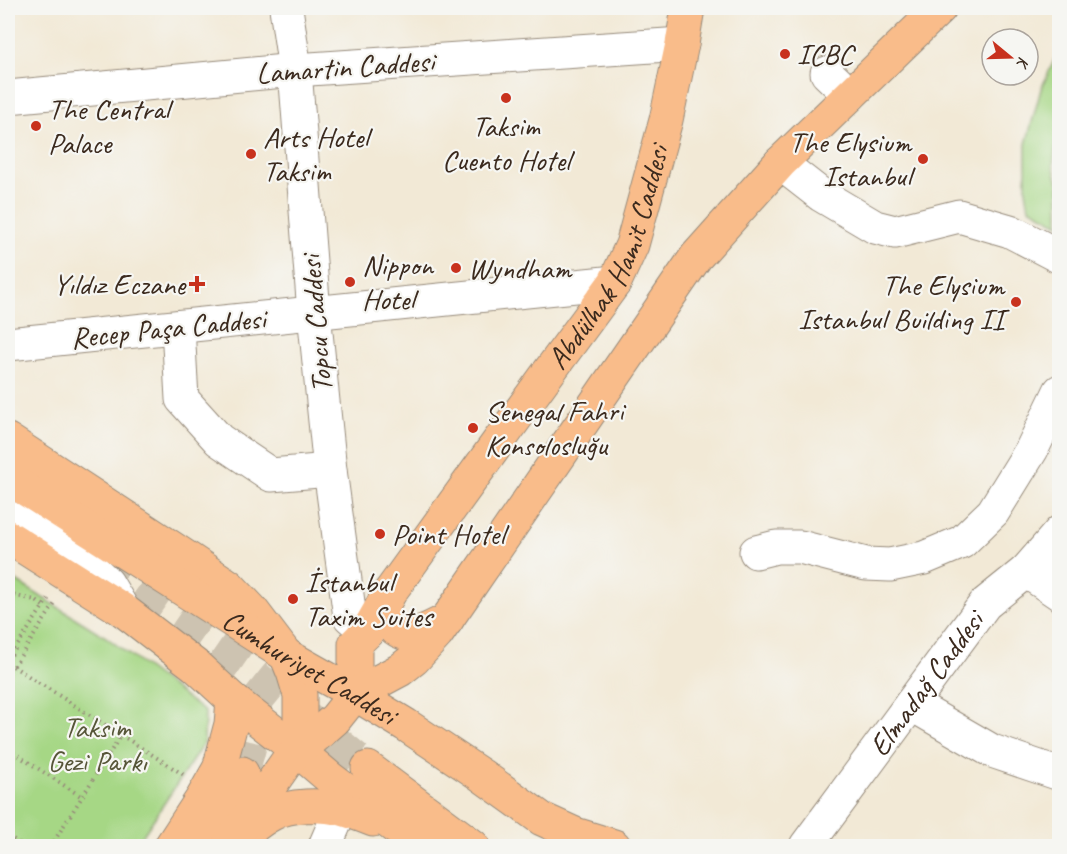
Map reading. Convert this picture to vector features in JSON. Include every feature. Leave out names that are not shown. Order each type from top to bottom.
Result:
[{"type":"main road","name":"Abdülhak Hamit Caddesi","points":[[355,694],[355,644],[367,632],[390,592],[615,282],[632,245],[666,120],[688,8]]},
{"type":"main road","points":[[228,846],[297,750],[335,719],[355,694],[396,673],[426,647],[447,620],[696,257],[780,163],[838,84],[940,8]]},
{"type":"main road","points":[[8,440],[229,586],[251,609],[286,655],[300,695],[297,750]]},
{"type":"main road","name":"Cumhuriyet Caddesi","points":[[8,478],[286,655],[406,725],[542,819],[575,834],[614,846]]},
{"type":"main road","points":[[8,537],[123,610],[196,666],[233,700],[330,779],[425,846]]},
{"type":"main road","points":[[390,592],[383,606],[385,616],[398,631],[410,634],[423,632],[447,620]]},
{"type":"main road","points":[[171,846],[219,769],[231,724],[233,700]]},
{"type":"main road","name":"Cumhuriyet Caddesi","points":[[368,768],[473,846]]},
{"type":"main road","points":[[196,846],[228,800],[242,773]]},
{"type":"main road","points":[[228,846],[274,812],[295,807],[320,806],[341,809],[395,827]]},
{"type":"street","name":"Topcu Caddesi","points":[[286,8],[295,70],[314,313],[330,470],[350,617],[367,632]]},
{"type":"street","name":"Lamartin Caddesi","points":[[8,97],[295,70],[682,44]]},
{"type":"street","points":[[780,163],[821,195],[875,227],[895,232],[959,216],[1010,231],[1059,257]]},
{"type":"street","name":"Recep Paşa Caddesi","points":[[8,344],[615,282]]},
{"type":"street","points":[[178,327],[182,399],[219,440],[271,475],[330,470]]},
{"type":"street","points":[[756,552],[776,547],[800,548],[866,564],[890,565],[924,558],[963,542],[993,512],[1032,449],[1059,391]]},
{"type":"street","points":[[8,517],[38,532],[89,566],[107,583],[123,610]]},
{"type":"street","name":"Elmadağ Caddesi","points":[[806,846],[985,604],[1026,572],[1059,532]]},
{"type":"street","points":[[8,552],[74,594],[123,610]]},
{"type":"street","points":[[1026,572],[1059,594]]},
{"type":"street","points":[[911,704],[992,751],[1059,774]]},
{"type":"street","points":[[325,846],[341,809]]},
{"type":"path","points":[[8,594],[35,600],[43,606]]},
{"type":"path","points":[[51,594],[8,661],[187,778]]},
{"type":"path","points":[[14,666],[59,598]]},
{"type":"path","points":[[51,846],[121,735]]},
{"type":"path","points":[[8,749],[82,796]]},
{"type":"path","points":[[8,836],[24,846]]},
{"type":"green space","points":[[1059,50],[1059,122],[1053,165],[1059,187],[1059,224],[1029,208],[1026,191],[1026,144],[1041,89]]},
{"type":"green space","name":"Taksim Gezi Parkı","points":[[8,576],[106,637],[205,712],[204,743],[136,846],[8,846]]},
{"type":"tunnel","points":[[94,565],[251,673],[368,768]]},
{"type":"tunnel","points":[[242,773],[252,734],[255,714],[254,693]]},
{"type":"place","name":"ICBC","points":[[785,54]]},
{"type":"place","name":"Taksim Cuento Hotel","points":[[506,98]]},
{"type":"place","name":"The Central Palace","points":[[36,126]]},
{"type":"place","name":"Arts Hotel Taksim","points":[[251,154]]},
{"type":"place","name":"The Elysium Istanbul","points":[[923,159]]},
{"type":"place","name":"Wyndham","points":[[456,268]]},
{"type":"place","name":"Nippon Hotel","points":[[350,282]]},
{"type":"place","name":"Yıldız Eczane","points":[[197,284]]},
{"type":"place","name":"The Elysium Istanbul Building II","points":[[1016,302]]},
{"type":"place","name":"Senegal Fahri Konsolosluğu","points":[[473,428]]},
{"type":"place","name":"Point Hotel","points":[[380,534]]},
{"type":"place","name":"İstanbul Taxim Suites","points":[[293,599]]}]
